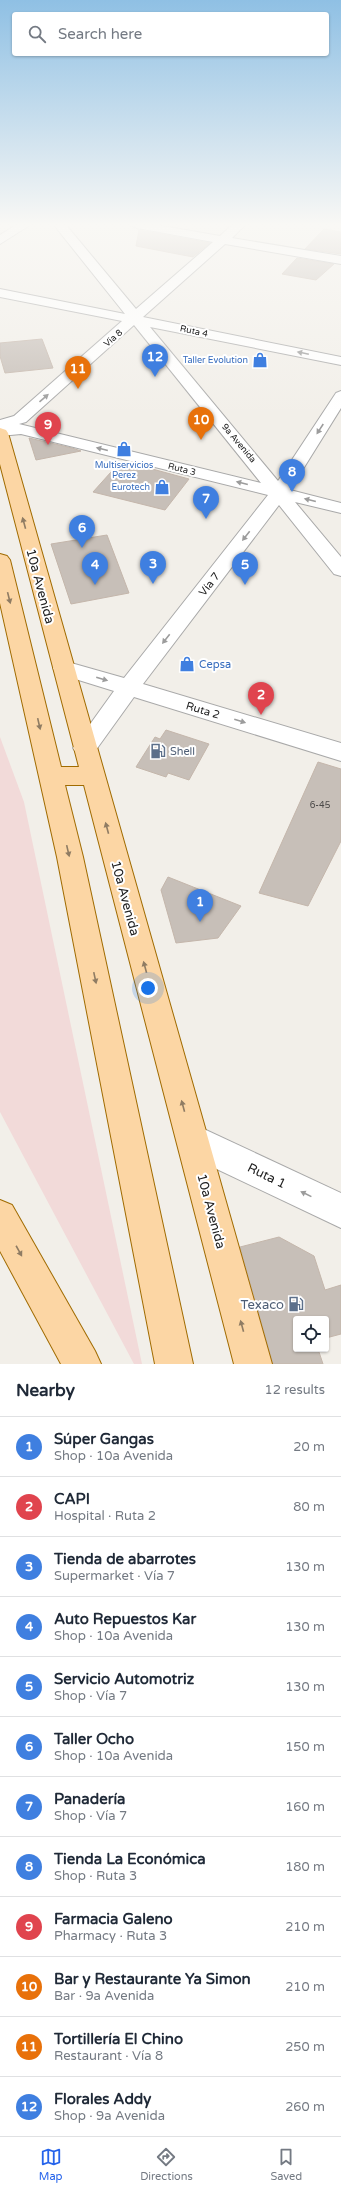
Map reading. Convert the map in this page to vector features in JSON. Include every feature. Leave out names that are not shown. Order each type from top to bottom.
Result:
[{"type":"main road","name":"10a Avenida","points":[[0,432],[252,1364]]},
{"type":"main road","points":[[0,560],[70,857],[174,1364]]},
{"type":"main road","points":[[51,776],[89,762]]},
{"type":"main road","points":[[0,1216],[82,1364]]},
{"type":"street","name":"9a Avenida","points":[[111,289],[280,492],[341,570]]},
{"type":"street","name":"Vía 8","points":[[0,425],[20,419],[168,289]]},
{"type":"street","name":"Ruta 4","points":[[0,293],[341,361]]},
{"type":"street","name":"Vía 7","points":[[89,762],[129,687],[280,492],[341,396]]},
{"type":"street","name":"Ruta 3","points":[[0,432],[21,429],[341,508]]},
{"type":"street","name":"Ruta 2","points":[[64,668],[341,752]]},
{"type":"street","name":"Ruta 1","points":[[192,1140],[341,1211]]},
{"type":"shaded area","points":[[0,737],[24,802],[142,1364],[134,1364],[0,1112]]},
{"type":"building","points":[[42,339],[53,368],[5,373],[0,356],[0,343]]},
{"type":"building","points":[[29,438],[72,448],[81,451],[36,460]]},
{"type":"building","points":[[120,462],[189,479],[165,510],[93,492]]},
{"type":"building","points":[[107,535],[129,593],[71,604],[51,544]]},
{"type":"building","points":[[166,730],[209,744],[189,780],[168,773],[166,777],[136,767],[155,737],[160,739]]},
{"type":"building","points":[[318,762],[341,769],[341,841],[308,906],[259,893]]},
{"type":"building","points":[[168,877],[241,906],[218,938],[176,943],[161,890]]},
{"type":"building","name":"Texaco","points":[[279,1237],[314,1256],[325,1290],[341,1285],[341,1334],[329,1337],[329,1316],[293,1316],[293,1352],[319,1352],[323,1364],[273,1364],[240,1247]]},
{"type":"place","name":"Taller Evolution","points":[[260,360]]},
{"type":"place","name":"Florales Addy","points":[[155,377]]},
{"type":"place","name":"Tortillería El Chino","points":[[78,389]]},
{"type":"place","name":"Bar y Restaurante Ya Simon","points":[[201,440]]},
{"type":"place","name":"Farmacia Galeno","points":[[48,445]]},
{"type":"place","name":"Multiservicios Perez","points":[[124,449]]},
{"type":"place","name":"Eurotech","points":[[162,487]]},
{"type":"place","name":"Tienda La Económica","points":[[292,492]]},
{"type":"place","name":"Panadería","points":[[206,519]]},
{"type":"place","name":"Taller Ocho","points":[[82,548]]},
{"type":"place","name":"Tienda de abarrotes","points":[[153,584]]},
{"type":"place","name":"Auto Repuestos Kar","points":[[95,585]]},
{"type":"place","name":"Servicio Automotriz","points":[[245,585]]},
{"type":"place","name":"Cepsa","points":[[187,664]]},
{"type":"place","name":"CAPI","points":[[261,715]]},
{"type":"place","name":"Shell","points":[[158,751]]},
{"type":"place","name":"Súper Gangas","points":[[200,922]]},
{"type":"place","name":"Texaco","points":[[296,1304]]}]
